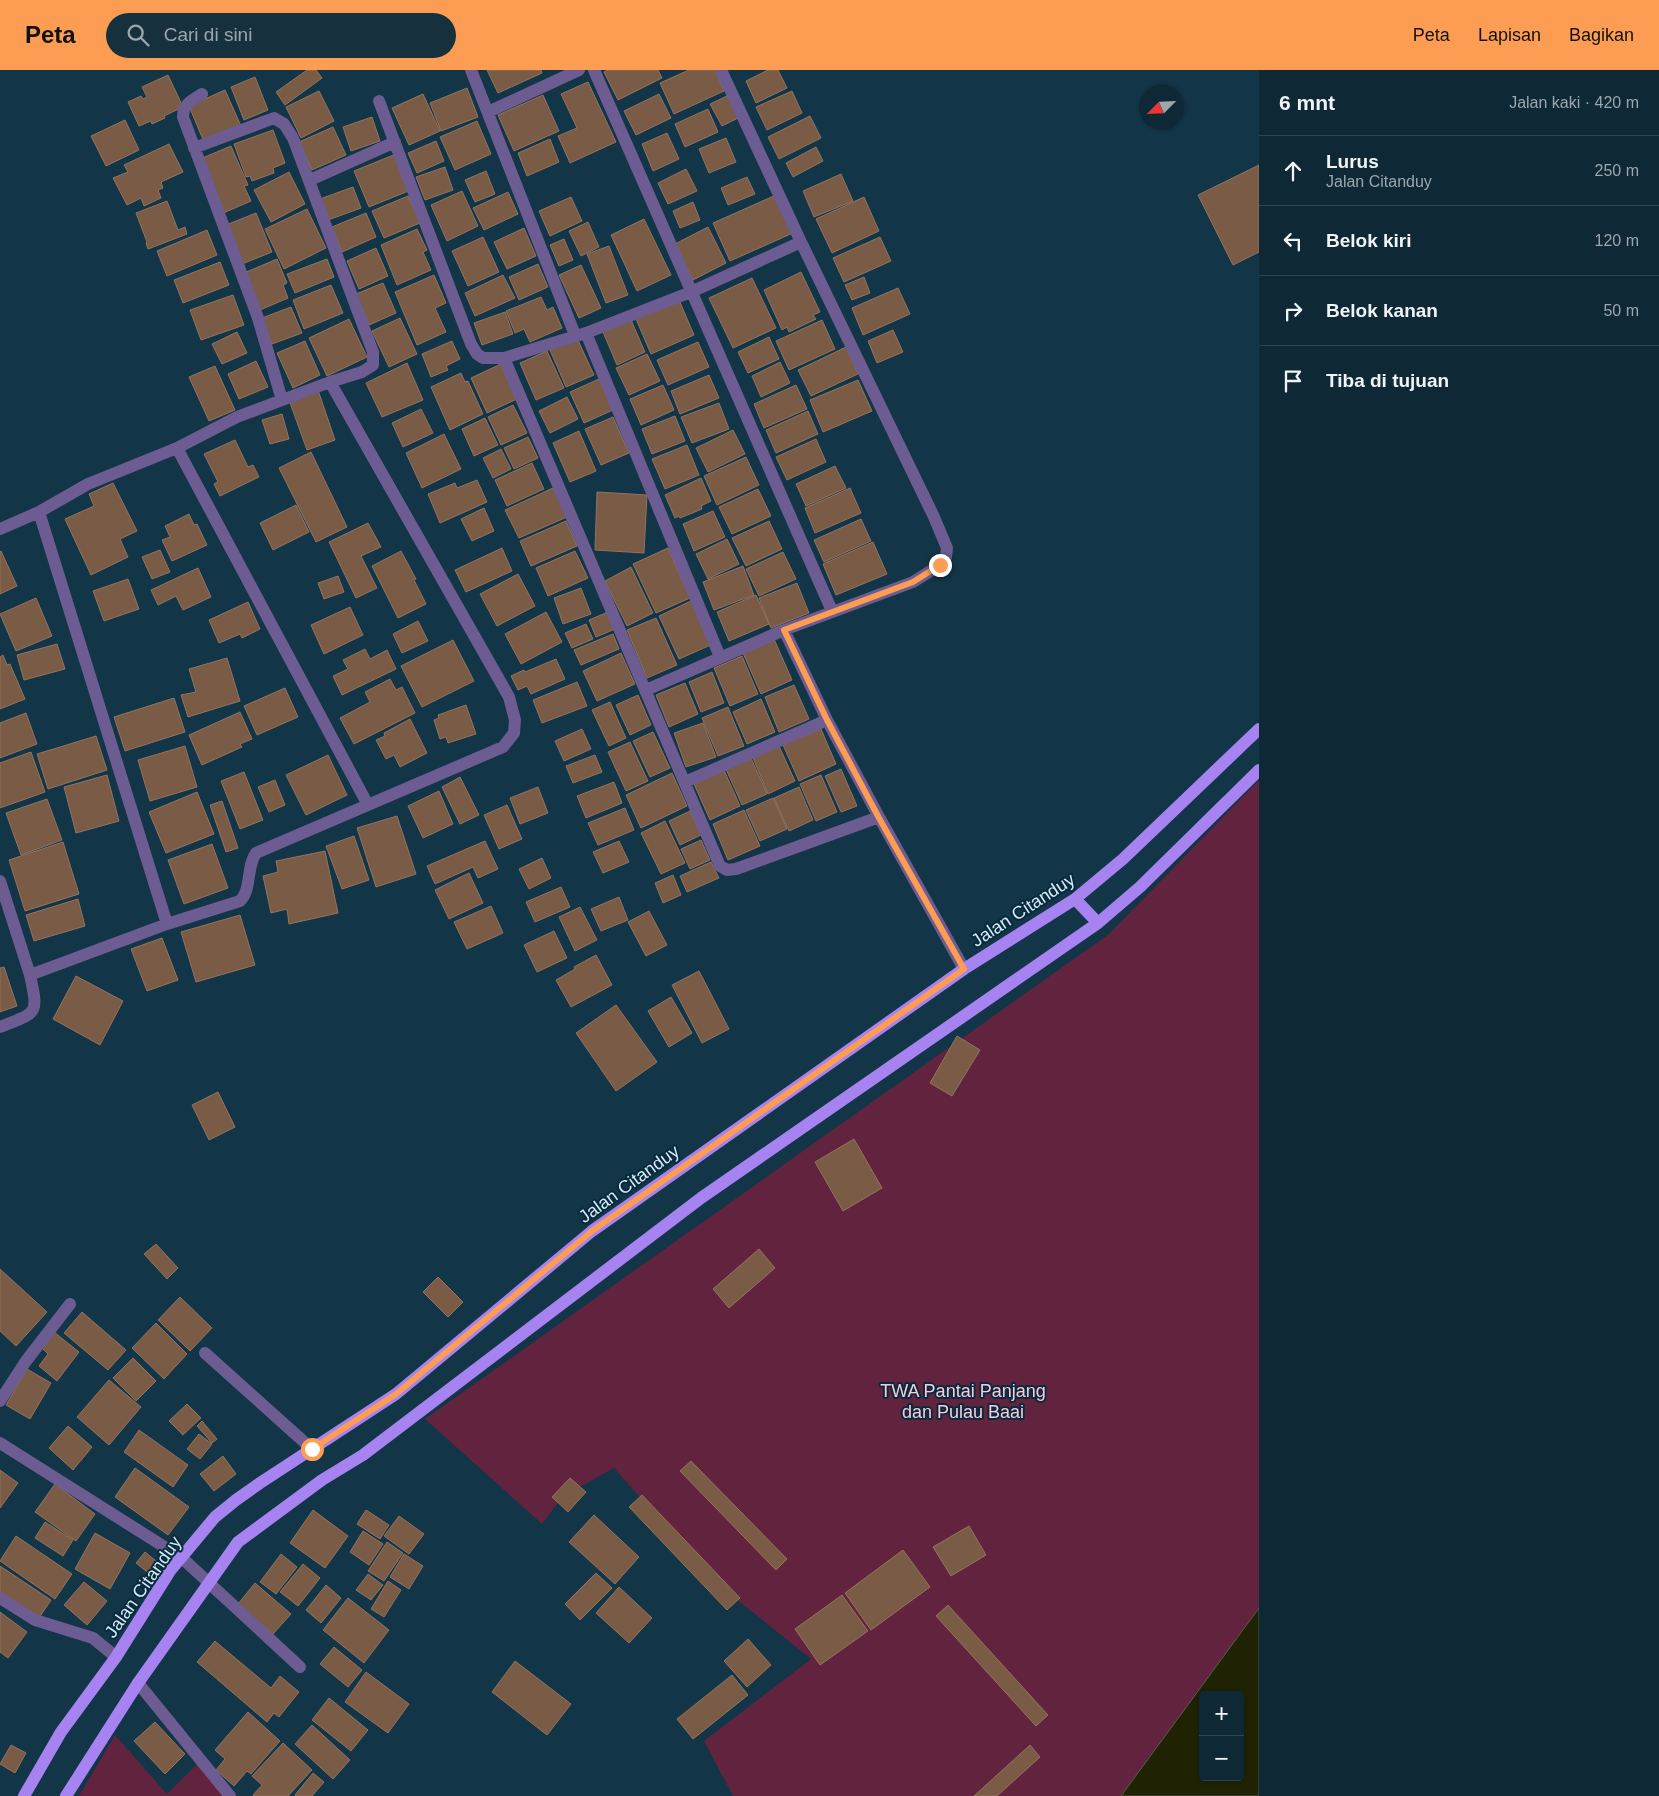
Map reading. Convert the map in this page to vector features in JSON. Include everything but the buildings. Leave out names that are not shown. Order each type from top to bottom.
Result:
[{"type":"main road","name":"Jalan Citanduy","points":[[24,1796],[61,1732],[116,1657],[170,1572],[216,1517],[236,1500],[396,1394],[592,1231],[964,969],[1075,899],[1123,859],[1259,729]]},
{"type":"main road","points":[[66,1796],[138,1683],[238,1542],[322,1480],[363,1455],[701,1198],[1098,923],[1140,887],[1259,770]]},
{"type":"main road","points":[[1075,899],[1098,923]]},
{"type":"street","points":[[470,70],[580,334],[720,657]]},
{"type":"street","points":[[488,112],[579,70]]},
{"type":"street","points":[[594,70],[832,611]]},
{"type":"street","points":[[646,690],[784,630],[913,582],[940,565],[946,557],[947,548],[934,517],[801,242],[721,70]]},
{"type":"street","points":[[202,94],[189,102],[183,109],[183,117],[258,318],[282,400]]},
{"type":"street","points":[[379,101],[471,344],[477,354],[483,358],[504,358],[580,334],[691,292],[801,242]]},
{"type":"street","points":[[0,528],[39,512],[88,484],[177,448],[237,417],[362,372],[373,365],[373,352],[310,180],[293,138],[284,124],[274,118],[194,148]]},
{"type":"street","points":[[310,180],[395,142]]},
{"type":"street","points":[[504,358],[720,866],[727,870],[736,869],[879,818]]},
{"type":"street","points":[[30,975],[167,924],[240,901],[245,896],[251,859],[256,853],[503,747],[514,733],[516,720],[509,697],[330,382]]},
{"type":"street","points":[[177,448],[368,806]]},
{"type":"street","points":[[39,512],[167,924]]},
{"type":"street","points":[[784,630],[827,720],[879,818],[964,969]]},
{"type":"street","points":[[685,782],[827,720]]},
{"type":"street","points":[[0,881],[30,975],[35,1000],[34,1009],[28,1015],[0,1027]]},
{"type":"street","points":[[0,1401],[26,1361],[70,1304]]},
{"type":"street","points":[[205,1353],[312,1449]]},
{"type":"street","points":[[0,1443],[182,1558],[300,1667]]},
{"type":"street","points":[[0,1598],[36,1620],[93,1638],[116,1657]]},
{"type":"street","points":[[138,1683],[230,1796]]},
{"type":"green space","name":"TWA Pantai Panjang dan Pulau Baai","points":[[1259,780],[1259,1796],[733,1796],[704,1741],[811,1659],[715,1582],[614,1468],[576,1489],[569,1488],[542,1524],[425,1419],[1109,934]]},
{"type":"green space","points":[[115,1735],[167,1794],[201,1760],[231,1796],[79,1796]]},
{"type":"shaded area","points":[[1259,1608],[1259,1796],[1121,1796]]},
{"type":"route","points":[[312,1449],[396,1394],[592,1231],[964,969],[879,818],[827,720],[784,630],[913,582],[940,565]]}]
